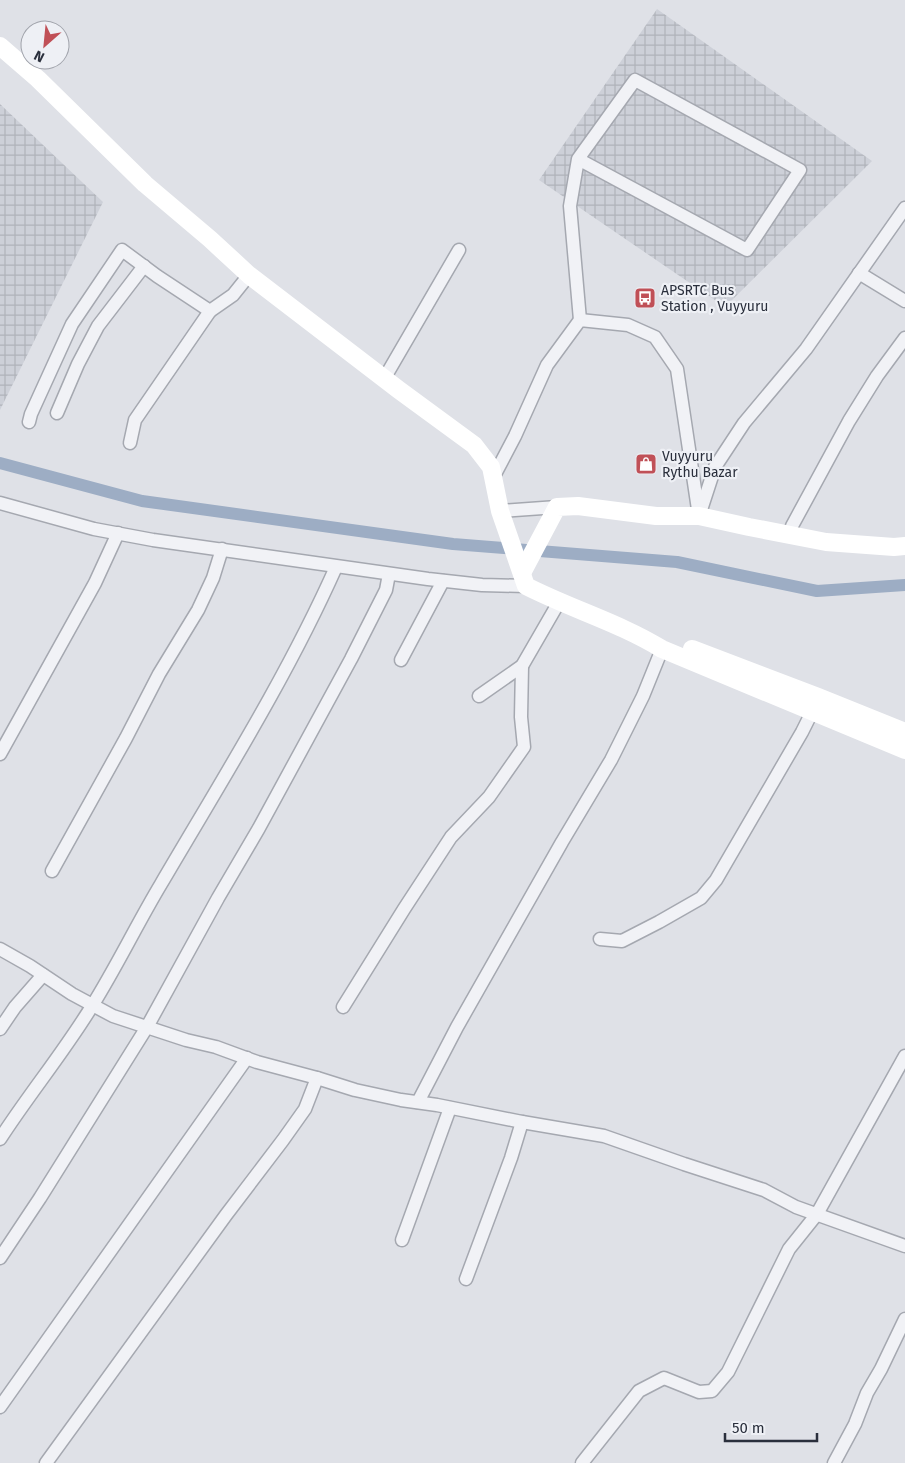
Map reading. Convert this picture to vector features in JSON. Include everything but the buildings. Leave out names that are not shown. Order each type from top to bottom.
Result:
[{"type":"main road","points":[[0,46],[38,79],[144,184],[210,239],[248,275],[384,379],[474,444],[491,467],[500,510],[524,580],[559,602],[641,636],[662,649],[905,750]]},
{"type":"main road","points":[[524,580],[557,507],[578,506],[656,516],[699,516],[826,542],[894,547],[905,546]]},
{"type":"main road","points":[[641,636],[668,640],[818,696],[905,732]]},
{"type":"street","points":[[494,476],[515,436],[547,365],[580,320],[570,206],[578,159],[635,80],[800,170],[747,250],[578,159]]},
{"type":"street","points":[[699,516],[715,467],[744,423],[806,349],[905,208]]},
{"type":"street","points":[[29,422],[72,324],[122,250],[210,311]]},
{"type":"street","points":[[384,379],[459,250]]},
{"type":"street","points":[[57,412],[78,364],[98,326],[144,266]]},
{"type":"street","points":[[859,273],[905,301]]},
{"type":"street","points":[[130,443],[135,420],[210,311],[233,295],[248,275]]},
{"type":"street","points":[[580,320],[628,325],[655,337],[677,369],[699,516]]},
{"type":"street","points":[[792,526],[849,421],[877,376],[905,338]]},
{"type":"street","points":[[0,503],[94,529],[389,574],[482,585],[524,580]]},
{"type":"street","points":[[500,510],[557,507]]},
{"type":"street","points":[[0,754],[95,583],[118,533]]},
{"type":"street","points":[[52,871],[126,738],[159,674],[198,610],[222,549]]},
{"type":"street","points":[[0,1140],[12,1120],[53,1066],[93,1005],[159,886],[225,777],[289,663],[318,607],[336,566]]},
{"type":"street","points":[[0,1258],[40,1198],[147,1026],[351,660],[386,590],[389,574]]},
{"type":"street","points":[[401,660],[444,581]]},
{"type":"street","points":[[479,696],[522,666],[559,602]]},
{"type":"street","points":[[418,1102],[457,1027],[611,760],[643,696],[662,649]]},
{"type":"street","points":[[343,1007],[451,837],[489,796],[524,747],[521,717],[522,666]]},
{"type":"street","points":[[600,939],[622,940],[701,898],[716,880],[812,712]]},
{"type":"street","points":[[0,949],[72,994],[113,1016],[186,1040],[216,1047],[355,1090],[604,1136],[764,1190],[796,1206],[905,1246]]},
{"type":"street","points":[[0,1029],[15,1007],[43,975]]},
{"type":"street","points":[[582,1463],[639,1391],[664,1378],[699,1392],[712,1391],[728,1372],[789,1249],[817,1214],[905,1056]]},
{"type":"street","points":[[0,1407],[247,1058]]},
{"type":"street","points":[[46,1463],[305,1109],[317,1078]]},
{"type":"street","points":[[402,1240],[450,1108]]},
{"type":"street","points":[[466,1280],[511,1158],[522,1122]]},
{"type":"street","points":[[834,1463],[855,1424],[867,1393],[905,1319]]},
{"type":"shaded area","points":[[657,9],[872,161],[725,307],[539,180]]},
{"type":"shaded area","points":[[0,104],[103,202],[0,410]]},
{"type":"waterway","points":[[0,463],[142,501],[453,544],[677,562],[817,591],[905,585]]},
{"type":"place","name":"APSRTC Bus Station , Vuyyuru","points":[[645,298]]},
{"type":"place","name":"Vuyyuru Rythu Bazar","points":[[646,464]]}]
